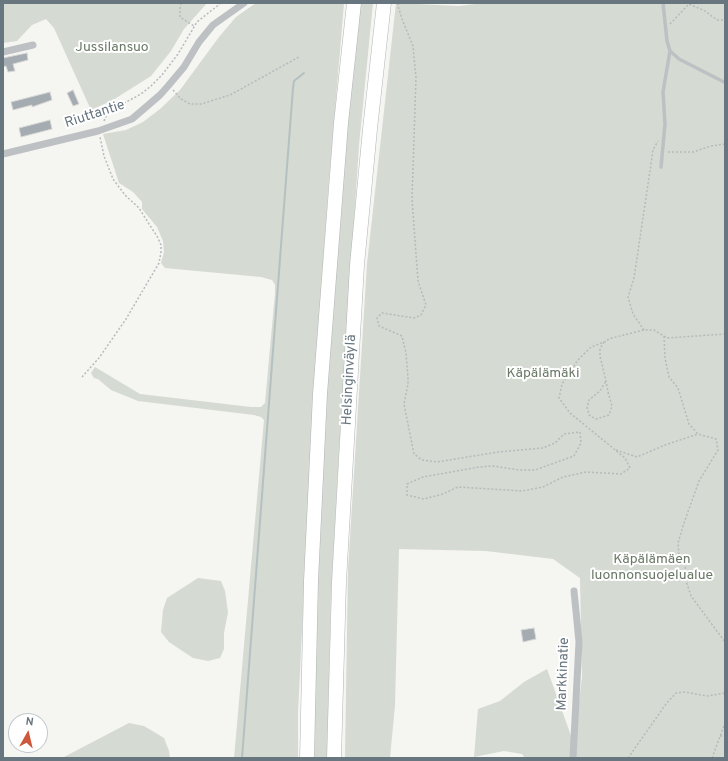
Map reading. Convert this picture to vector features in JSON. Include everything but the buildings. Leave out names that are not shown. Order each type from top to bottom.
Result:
[{"type":"highway","name":"Helsinginväylä","points":[[307,758],[311,581],[320,394],[340,131],[354,3]]},
{"type":"highway","name":"Helsinginväylä","points":[[334,758],[339,582],[357,265],[384,3]]},
{"type":"street","name":"Riuttantie","points":[[3,154],[101,130],[132,119],[160,95],[168,86],[184,67],[199,42],[213,25],[244,3]]},
{"type":"street","points":[[3,52],[33,45]]},
{"type":"street","name":"Markkinatie","points":[[573,758],[579,642],[574,591]]},
{"type":"lane","points":[[661,167],[664,128],[663,92],[670,51],[663,3]]},
{"type":"lane","points":[[670,51],[679,59],[724,82]]},
{"type":"path","points":[[181,3],[180,17],[194,26]]},
{"type":"path","points":[[82,377],[99,358],[126,318],[158,263],[161,252],[161,245],[157,236],[138,208],[125,195],[113,179],[104,156],[101,130],[108,112],[141,94],[151,86],[162,75],[178,54],[194,26],[204,15],[221,3]]},
{"type":"path","points":[[398,3],[402,19],[413,46],[416,78],[412,199],[418,281],[426,305],[421,315],[414,318],[382,313],[377,318],[379,326],[402,336],[406,353],[408,384],[404,404],[414,454],[422,460],[437,462],[498,452],[543,448],[555,443],[564,434],[580,432],[581,444],[574,456],[534,470],[519,470],[493,466],[423,477],[407,484],[407,495],[424,499],[443,494],[458,486],[522,491],[543,486],[564,477],[586,472],[621,474],[630,468],[625,458],[570,413],[559,398],[562,384],[578,360],[591,347],[612,338],[644,330],[654,330],[667,338],[725,334]]},
{"type":"path","points":[[666,28],[688,4],[705,11],[717,20],[725,20]]},
{"type":"path","points":[[168,86],[181,99],[190,104],[200,104],[230,95],[299,57]]},
{"type":"path","points":[[644,330],[633,314],[628,297],[634,278],[652,157],[664,128]]},
{"type":"path","points":[[662,153],[693,152],[710,146],[725,144]]},
{"type":"path","points":[[664,336],[665,358],[669,377],[678,388],[689,424],[698,434],[716,440],[718,450],[699,482],[678,543],[679,555],[685,565],[687,584],[692,596],[725,642]]},
{"type":"path","points":[[606,381],[600,391],[589,400],[587,407],[589,415],[596,419],[609,415],[612,406],[606,381],[600,356],[600,349],[607,341]]},
{"type":"path","points":[[615,449],[637,457],[665,445],[698,434]]},
{"type":"path","points":[[628,758],[666,704],[676,693],[685,692],[707,696],[725,693]]},
{"type":"path","points":[[716,758],[712,758],[725,723]]},
{"type":"path","points":[[720,736],[725,736]]},
{"type":"green space","name":"Jussilansuo","points":[[3,3],[207,3],[184,29],[171,51],[151,76],[113,100],[91,110],[54,28],[46,19],[32,25],[17,41],[3,43]]},
{"type":"green space","points":[[258,3],[344,3],[328,193],[312,423],[298,713],[298,758],[234,758],[264,420],[261,417],[254,415],[138,401],[111,390],[98,379],[94,378],[91,373],[95,367],[140,394],[251,407],[261,407],[265,403],[275,293],[275,285],[272,280],[261,277],[165,268],[161,263],[164,252],[163,241],[157,227],[142,209],[142,202],[133,192],[119,183],[103,134],[126,130],[143,122],[160,109],[180,90],[219,37],[236,17]]},
{"type":"green space","points":[[359,3],[373,3],[359,145],[339,452],[331,597],[327,758],[312,758],[316,560],[324,406],[339,208]]},
{"type":"green space","name":"Käpälämäki","points":[[396,3],[459,6],[484,3],[725,3],[725,758],[525,758],[522,754],[504,751],[474,757],[478,709],[500,701],[524,682],[547,669],[574,744],[582,677],[580,578],[553,559],[486,551],[399,549],[395,705],[390,758],[345,758],[348,570],[367,264]]},
{"type":"green space","points":[[198,578],[221,581],[225,591],[228,612],[224,633],[224,649],[220,658],[208,661],[193,658],[169,642],[161,632],[163,610],[167,598]]},
{"type":"green space","points":[[129,723],[144,726],[164,738],[170,758],[62,758]]},
{"type":"waterway","points":[[242,758],[293,88],[294,81],[304,73]]},
{"type":"park label","name":"Käpälämäen luonnonsuojelualue","points":[[652,568]]}]
